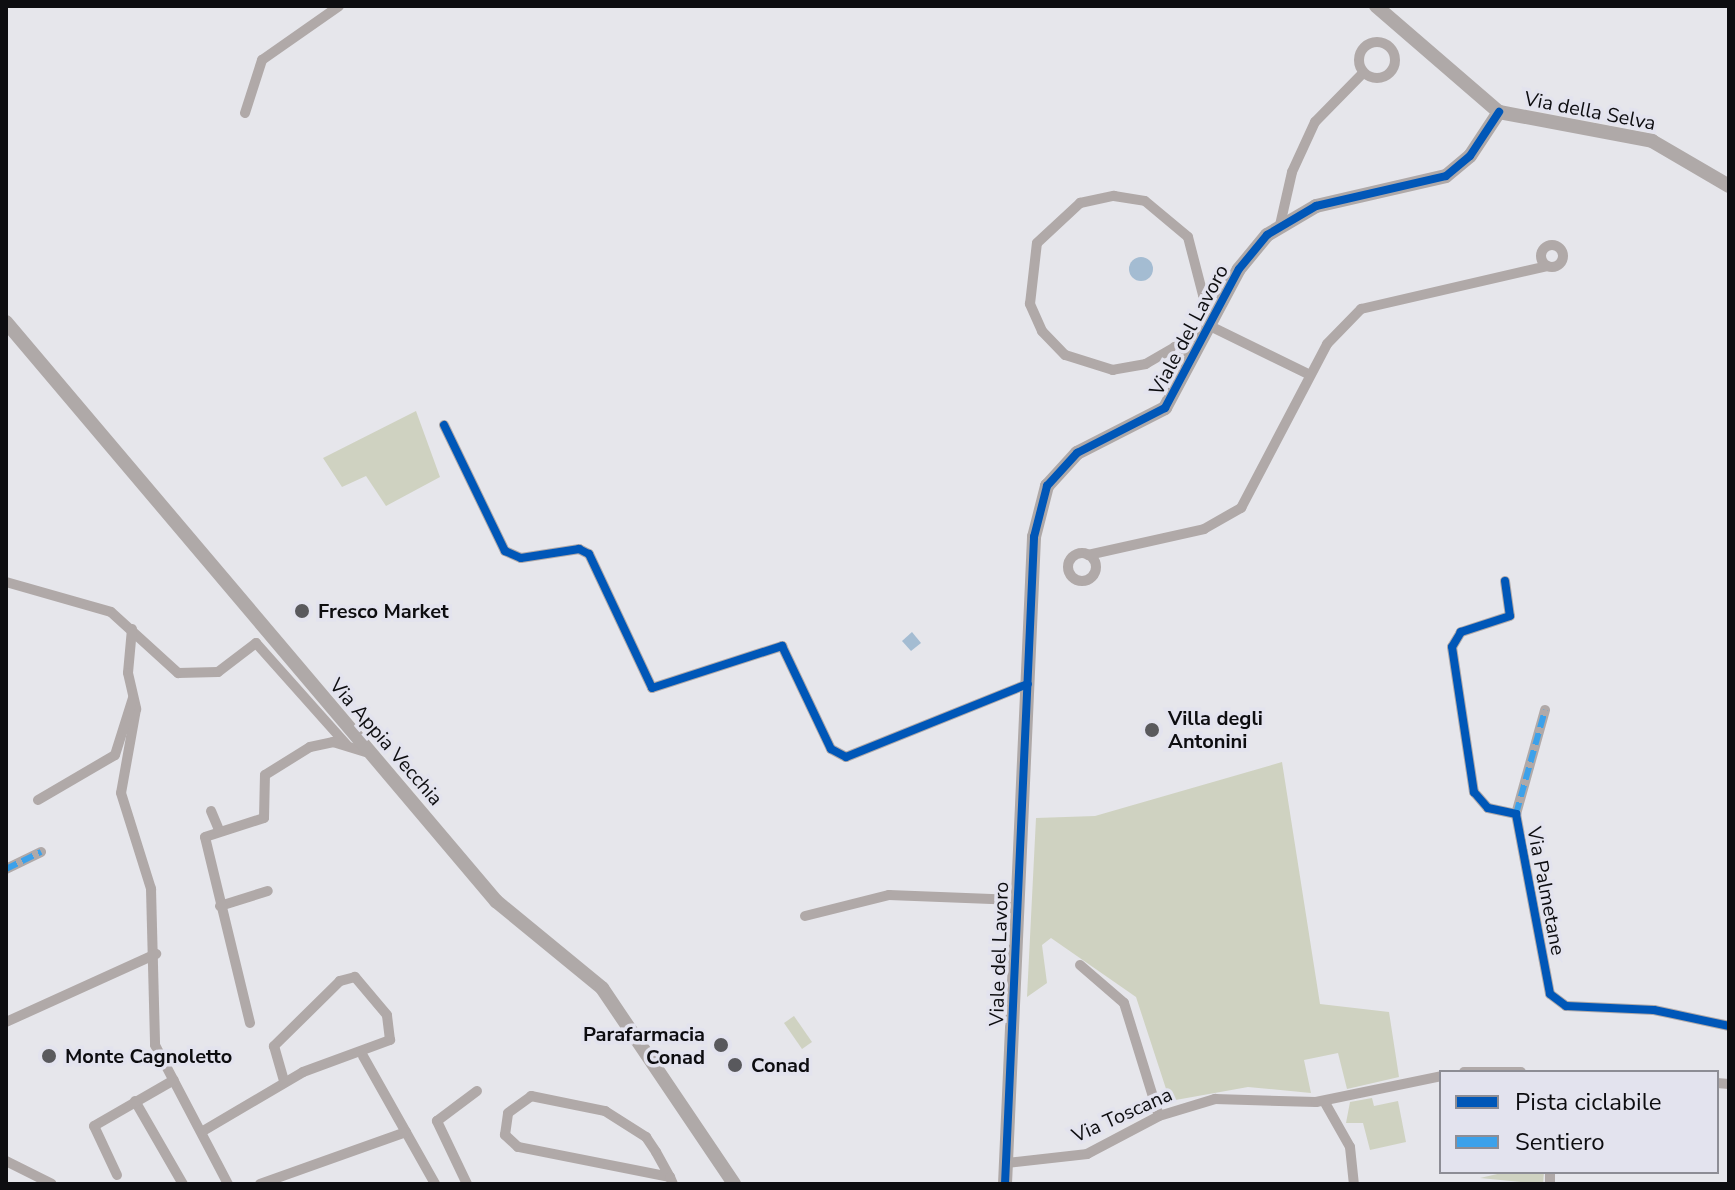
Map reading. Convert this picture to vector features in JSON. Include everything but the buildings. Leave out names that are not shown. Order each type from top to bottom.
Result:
[{"type":"street","points":[[245,113],[262,60],[339,6]]},
{"type":"street","name":"Via della Selva","points":[[1375,8],[1499,112],[1652,141],[1729,186]]},
{"type":"street","points":[[1280,225],[1292,172],[1315,122],[1363,73]]},
{"type":"street","name":"Viale del Lavoro","points":[[1005,1184],[1035,532],[1047,486],[1077,453],[1160,413],[1195,355],[1245,259],[1280,225],[1320,205],[1446,176],[1470,156],[1499,112]]},
{"type":"street","points":[[1195,355],[1175,347],[1146,364],[1113,370],[1065,355],[1042,331],[1030,304],[1037,243],[1080,203],[1114,196],[1145,201],[1184,231],[1198,257],[1202,292],[1219,307]]},
{"type":"street","points":[[1088,555],[1204,529],[1237,512],[1310,375],[1336,333],[1371,304],[1547,266]]},
{"type":"street","name":"Via Appia Vecchia","points":[[6,322],[365,752],[496,901],[602,988],[734,1184]]},
{"type":"street","points":[[1210,326],[1310,375]]},
{"type":"street","points":[[444,425],[505,551],[521,558],[579,549],[589,554],[652,688],[782,646],[831,749],[846,757],[1028,684]]},
{"type":"street","name":"Via Palmetane","points":[[1505,581],[1509,618],[1461,632],[1452,647],[1474,792],[1488,808],[1516,814]]},
{"type":"street","points":[[6,582],[105,609],[132,629],[164,667],[185,674],[218,672],[256,643],[347,745]]},
{"type":"street","points":[[132,629],[134,695],[121,793],[148,873],[156,954],[155,1045],[203,1131],[228,1184]]},
{"type":"street","points":[[38,800],[115,755],[134,695]]},
{"type":"street","name":"Via Palmetane","points":[[1545,710],[1516,814],[1554,1000],[1729,1026]]},
{"type":"street","points":[[250,1023],[203,845],[219,830],[264,818],[262,781],[272,769],[319,743],[347,745],[365,752]]},
{"type":"street","points":[[211,811],[219,830]]},
{"type":"street","points":[[6,869],[41,852]]},
{"type":"street","points":[[220,906],[268,891]]},
{"type":"street","name":"Viale del Lavoro","points":[[805,916],[898,894],[1017,900]]},
{"type":"street","points":[[6,1022],[156,954]]},
{"type":"street","points":[[1080,965],[1124,1003],[1159,1116]]},
{"type":"street","points":[[203,1131],[284,1081],[363,1056],[394,1035],[377,999],[346,977],[272,1048],[284,1081]]},
{"type":"street","points":[[363,1056],[435,1184]]},
{"type":"street","name":"Via Toscana","points":[[1007,1163],[1087,1154],[1159,1116],[1228,1096],[1324,1101],[1439,1076]]},
{"type":"street","points":[[117,1175],[93,1129],[174,1080]]},
{"type":"street","points":[[467,1184],[437,1121],[477,1091]]},
{"type":"street","points":[[531,1096],[597,1108],[642,1132],[671,1181],[514,1145],[504,1131],[508,1113],[531,1096]]},
{"type":"street","points":[[135,1101],[183,1184]]},
{"type":"street","points":[[1324,1101],[1350,1147],[1354,1184]]},
{"type":"street","points":[[260,1184],[406,1132]]},
{"type":"street","points":[[6,1161],[52,1184]]},
{"type":"green space","points":[[416,411],[440,477],[386,506],[366,476],[342,487],[323,458]]},
{"type":"green space","points":[[1282,762],[1320,1004],[1389,1012],[1399,1077],[1347,1089],[1338,1053],[1304,1060],[1311,1093],[1248,1087],[1170,1101],[1136,997],[1051,938],[1042,945],[1047,983],[1027,997],[1036,818],[1095,816]]},
{"type":"green space","points":[[794,1016],[812,1042],[802,1049],[784,1023]]},
{"type":"green space","points":[[1372,1098],[1374,1106],[1398,1101],[1406,1142],[1370,1150],[1363,1123],[1346,1123],[1350,1102]]},
{"type":"green space","points":[[1497,1174],[1544,1174],[1543,1184],[1480,1178]]},
{"type":"water","points":[[1141,257],[1150,260],[1153,269],[1150,278],[1141,281],[1132,278],[1129,269],[1132,260]]},
{"type":"water","points":[[912,632],[921,643],[911,651],[902,641]]},
{"type":"marked path","points":[[1516,814],[1545,710]]},
{"type":"marked path","points":[[6,869],[41,852]]},
{"type":"cycle path","points":[[1005,1184],[1034,537],[1047,486],[1077,453],[1165,408],[1239,269],[1267,235],[1316,206],[1446,176],[1470,156],[1499,112]]},
{"type":"cycle path","points":[[444,425],[505,551],[521,558],[579,549],[589,554],[652,688],[782,646],[831,749],[846,757],[1028,684]]},
{"type":"cycle path","points":[[1505,581],[1510,616],[1461,632],[1452,647],[1474,792],[1488,808],[1516,814],[1550,994],[1566,1006],[1654,1010],[1729,1026]]},
{"type":"place","name":"Fresco Market","points":[[302,611]]},
{"type":"place","name":"Villa degli Antonini","points":[[1152,730]]},
{"type":"place","name":"Parafarmacia Conad","points":[[721,1045]]},
{"type":"place","name":"Monte Cagnoletto","points":[[49,1056]]},
{"type":"place","name":"Conad","points":[[735,1065]]}]
